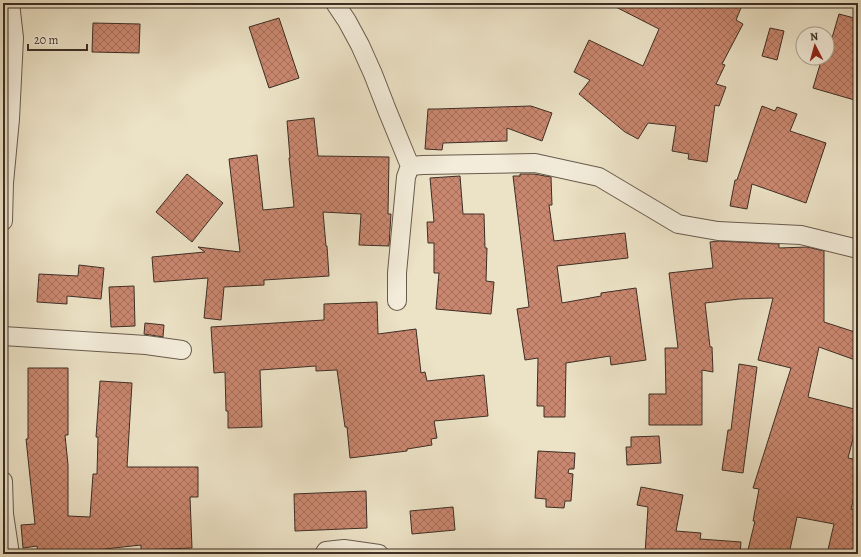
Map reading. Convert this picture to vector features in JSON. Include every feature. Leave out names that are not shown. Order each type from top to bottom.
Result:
[{"type":"street","points":[[3,221],[4,183],[10,119],[14,38],[10,3]]},
{"type":"street","points":[[335,3],[360,45],[410,166],[406,177],[397,273],[397,301]]},
{"type":"street","points":[[410,166],[535,163],[599,177],[678,224],[718,231],[801,235],[858,249]]},
{"type":"street","points":[[3,336],[146,345],[182,350]]},
{"type":"street","points":[[3,481],[4,514],[10,554]]},
{"type":"street","points":[[324,554],[326,551],[344,549],[379,554]]},
{"type":"building","points":[[608,3],[743,3],[736,20],[743,24],[722,64],[725,65],[716,84],[726,87],[719,106],[715,105],[707,162],[688,159],[689,154],[672,151],[676,126],[648,123],[638,139],[625,132],[579,94],[590,80],[574,72],[589,40],[643,66],[659,29]]},
{"type":"building","points":[[839,14],[858,19],[858,101],[813,88],[820,66],[835,66],[835,28]]},
{"type":"building","points":[[279,18],[299,78],[269,88],[249,27]]},
{"type":"building","points":[[93,23],[140,24],[139,53],[92,52]]},
{"type":"building","points":[[770,28],[784,31],[777,60],[762,56]]},
{"type":"building","points":[[531,106],[552,113],[542,141],[507,128],[507,141],[443,143],[442,150],[425,149],[428,109]]},
{"type":"building","points":[[762,106],[775,111],[777,107],[797,114],[790,131],[826,143],[806,203],[752,184],[747,209],[730,206],[735,180],[737,180]]},
{"type":"building","points":[[314,118],[318,156],[389,157],[388,214],[391,214],[389,246],[359,245],[361,214],[323,212],[329,276],[264,280],[264,285],[224,287],[221,320],[204,318],[208,278],[154,282],[152,257],[205,252],[198,247],[240,252],[229,159],[257,155],[263,210],[294,207],[287,121]]},
{"type":"building","points":[[187,174],[223,203],[192,242],[156,212]]},
{"type":"building","points":[[520,174],[534,174],[551,177],[552,205],[549,205],[554,241],[625,233],[628,258],[557,266],[562,303],[601,296],[601,293],[636,288],[646,360],[611,365],[610,356],[566,363],[565,417],[544,417],[544,406],[537,406],[538,358],[525,360],[517,309],[529,307],[513,176],[520,176]]},
{"type":"building","points":[[460,176],[463,214],[484,214],[485,248],[487,248],[486,281],[494,282],[491,314],[436,309],[439,273],[434,273],[434,243],[428,243],[427,222],[434,222],[430,178]]},
{"type":"building","points":[[718,241],[779,244],[779,248],[807,247],[824,251],[824,322],[858,333],[858,361],[819,347],[808,397],[858,410],[858,419],[848,458],[858,460],[858,482],[851,509],[858,511],[858,547],[856,554],[827,554],[834,524],[797,517],[789,554],[747,554],[755,521],[753,521],[759,489],[753,488],[791,368],[758,360],[773,298],[740,299],[705,303],[710,347],[712,347],[713,372],[702,370],[702,425],[649,425],[649,394],[666,394],[665,348],[678,348],[669,273],[713,268],[710,242]]},
{"type":"building","points":[[79,265],[104,268],[101,299],[67,296],[67,304],[37,302],[39,274],[78,276]]},
{"type":"building","points":[[134,286],[135,326],[111,327],[109,287]]},
{"type":"building","points":[[377,302],[378,334],[416,329],[421,373],[425,372],[427,381],[484,375],[488,416],[434,421],[437,438],[431,439],[432,445],[407,449],[407,451],[350,458],[347,427],[345,427],[337,370],[316,371],[316,366],[260,370],[262,427],[228,428],[225,372],[214,373],[211,327],[324,320],[324,304]]},
{"type":"building","points":[[145,323],[164,325],[163,337],[144,334]]},
{"type":"building","points":[[739,364],[757,367],[743,473],[722,470],[728,430],[731,430]]},
{"type":"building","points":[[28,368],[68,368],[68,435],[65,435],[68,465],[68,516],[90,517],[93,474],[97,474],[98,437],[96,437],[100,381],[132,383],[127,467],[198,467],[198,497],[190,497],[192,548],[141,550],[141,545],[77,552],[77,554],[38,554],[37,546],[23,548],[21,525],[35,524],[26,439],[28,439]]},
{"type":"building","points":[[659,436],[661,463],[627,465],[626,447],[631,447],[631,437]]},
{"type":"building","points":[[538,451],[575,453],[574,469],[569,469],[568,473],[573,474],[571,501],[565,501],[564,508],[546,507],[546,499],[535,498]]},
{"type":"building","points":[[641,487],[683,495],[676,531],[701,533],[700,539],[741,542],[740,554],[645,554],[648,507],[637,505]]},
{"type":"building","points":[[366,491],[367,528],[295,531],[294,494]]},
{"type":"building","points":[[453,507],[455,530],[412,534],[410,511]]}]
